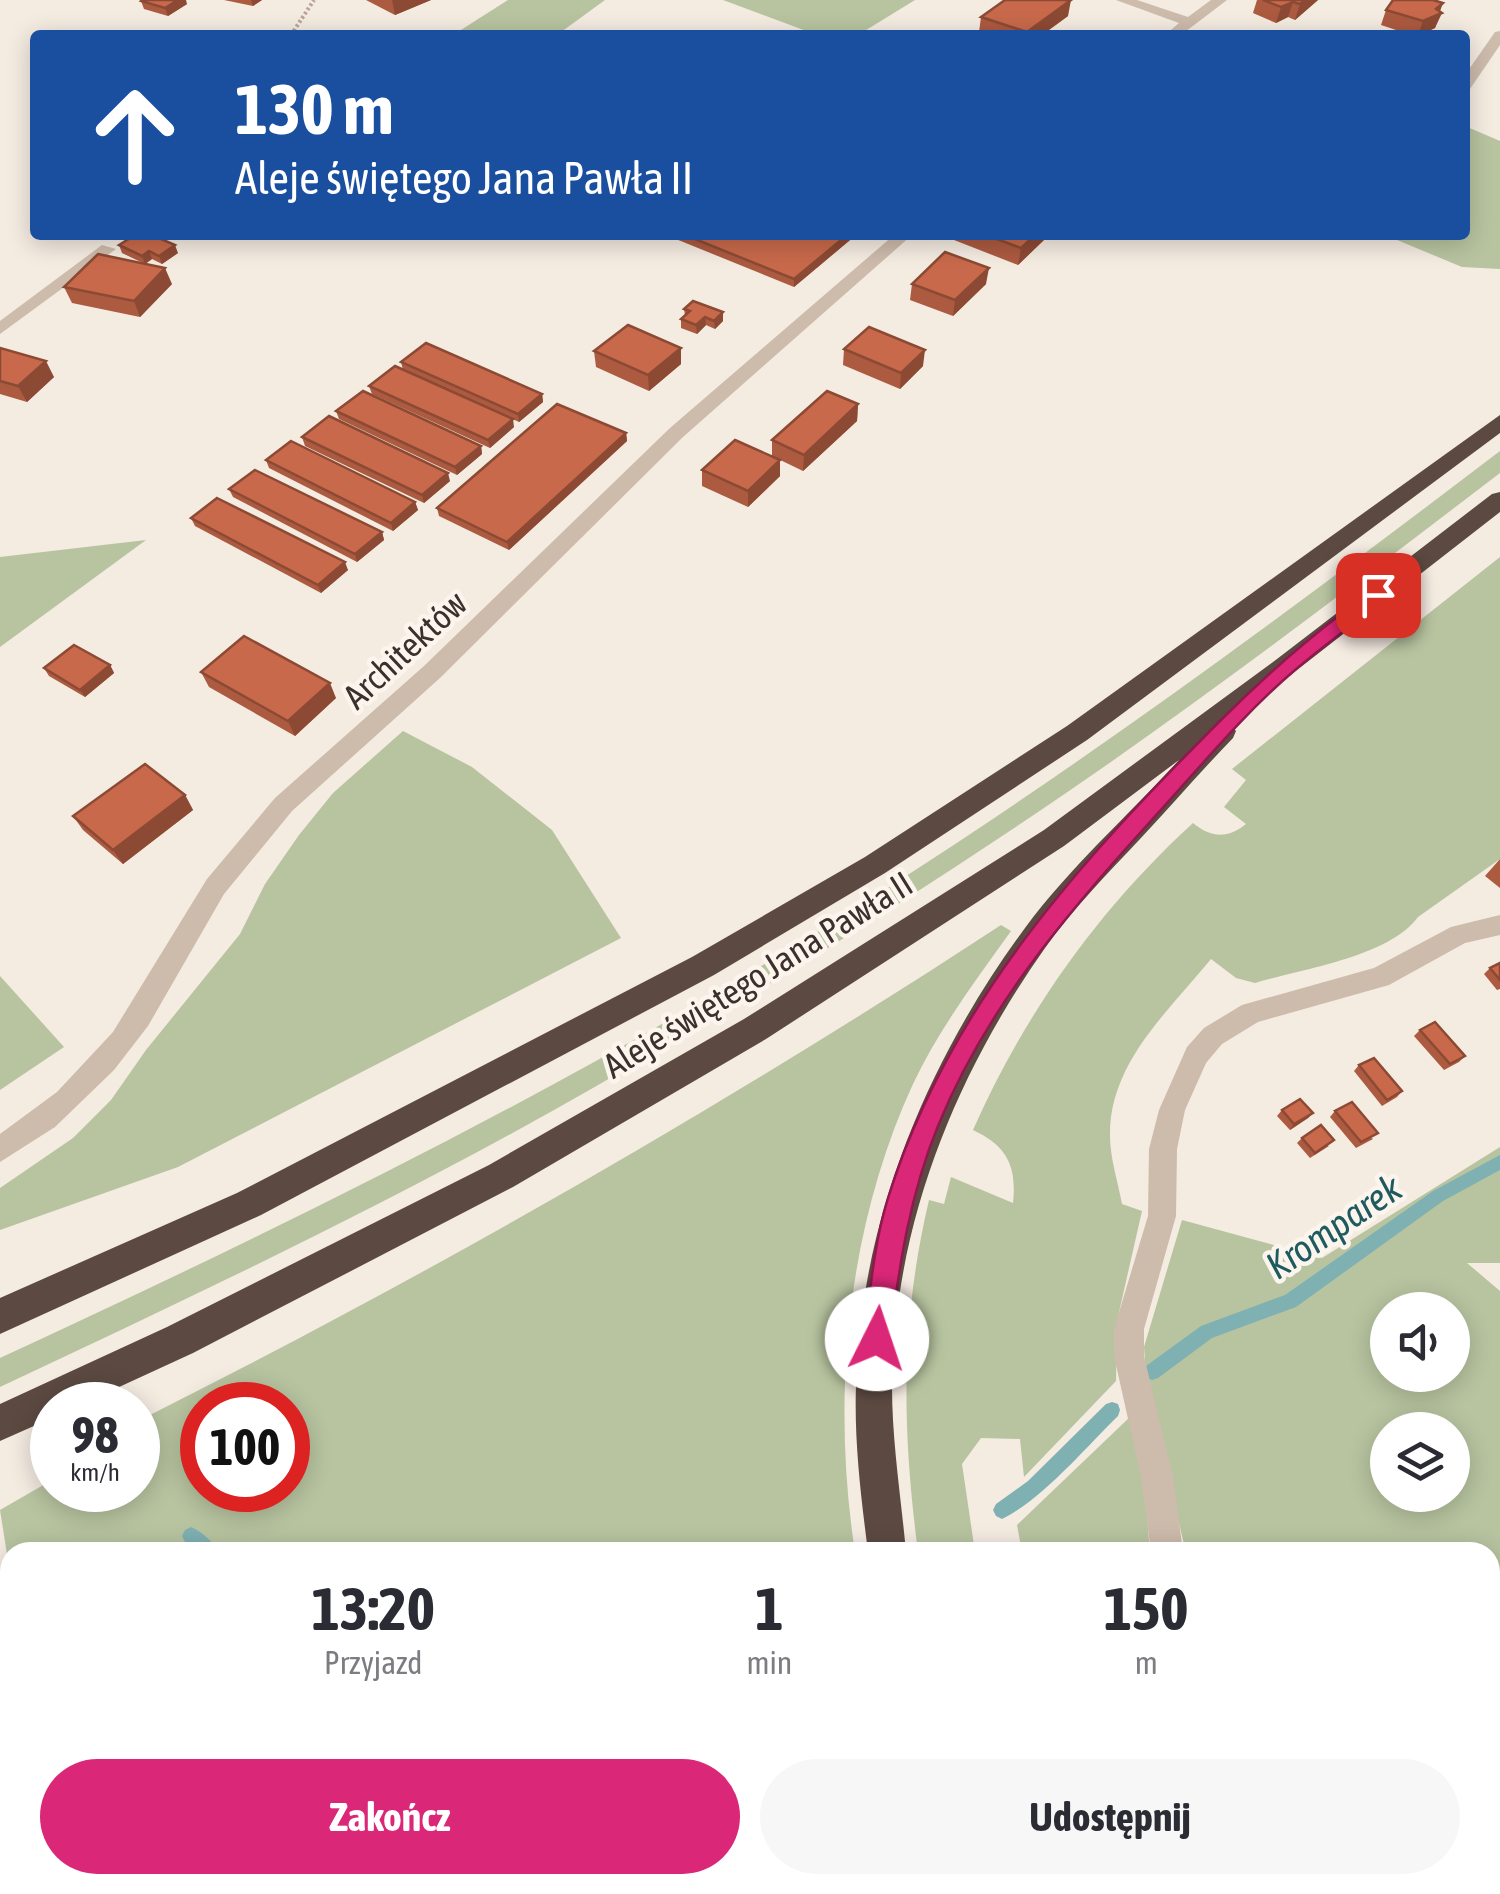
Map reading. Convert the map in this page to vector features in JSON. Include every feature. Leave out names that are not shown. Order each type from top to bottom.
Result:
[{"type":"highway","name":"Aleje świętego Jana Pawła II","points":[[0,1316],[266,1194],[702,966],[875,865],[1077,733],[1500,422]]},
{"type":"highway","name":"Aleje świętego Jana Pawła II","points":[[0,1424],[180,1340],[500,1176],[755,1029],[1054,838],[1286,666],[1500,500]]},
{"type":"highway","points":[[886,1542],[875,1451],[875,1368],[882,1281],[900,1200],[925,1126],[954,1065],[1036,937],[1078,886],[1286,666]]},
{"type":"street","points":[[1123,0],[1189,22]]},
{"type":"street","points":[[1179,30],[1220,0]]},
{"type":"street","points":[[1470,79],[1500,34]]},
{"type":"street","name":"Architektów","points":[[0,1149],[38,1127],[104,1064],[151,998],[186,929],[223,870],[268,820],[432,672],[604,501],[742,373],[898,240]]},
{"type":"street","points":[[0,329],[108,249]]},
{"type":"street","points":[[1166,1542],[1156,1477],[1129,1356],[1129,1329],[1162,1216],[1163,1148],[1183,1079],[1213,1036],[1251,1013],[1380,977],[1460,934],[1500,925]]},
{"type":"path","points":[[294,30],[314,0]]},
{"type":"green space","points":[[508,0],[605,0],[564,30],[461,30]]},
{"type":"green space","points":[[723,0],[915,0],[866,30],[804,30]]},
{"type":"green space","points":[[1470,128],[1500,141],[1500,269],[1462,267],[1397,240],[1470,240]]},
{"type":"green space","points":[[1500,451],[1500,473],[1231,676],[1004,835],[813,957],[619,1073],[418,1184],[0,1387],[0,1358],[186,1271],[462,1133],[642,1035],[831,923],[930,861],[1123,729]]},
{"type":"green space","points":[[146,540],[0,647],[0,557]]},
{"type":"green space","points":[[1500,557],[1500,859],[1418,917],[1405,931],[1343,960],[1255,983],[1236,978],[1211,959],[1144,1040],[1119,1085],[1112,1110],[1110,1144],[1122,1204],[1142,1211],[1117,1321],[1116,1381],[1024,1477],[1020,1439],[981,1438],[962,1464],[974,1542],[917,1542],[909,1462],[907,1376],[913,1290],[929,1200],[944,1204],[951,1177],[1013,1203],[1013,1178],[1007,1159],[994,1143],[973,1130],[993,1087],[1067,965],[1158,856],[1193,823],[1220,835],[1246,824],[1224,807],[1246,780],[1232,769]]},
{"type":"green space","points":[[403,731],[472,767],[552,830],[621,938],[178,1167],[0,1230],[0,1188],[73,1138],[111,1100],[146,1050],[240,934],[265,884],[299,835],[333,793]]},
{"type":"green space","points":[[1001,925],[1011,931],[923,1064],[891,1139],[873,1196],[859,1254],[845,1374],[848,1493],[854,1542],[5,1542],[0,1510],[30,1493],[30,1512],[160,1512],[160,1410],[180,1399],[180,1512],[310,1512],[310,1382],[214,1382],[468,1247],[684,1123]]},
{"type":"green space","points":[[0,976],[64,1047],[0,1090]]},
{"type":"green space","points":[[1500,1147],[1500,1263],[1467,1263],[1500,1291],[1500,1542],[1184,1542],[1147,1394],[1144,1347],[1182,1220],[1322,1258]]},
{"type":"green space","points":[[1131,1416],[1149,1542],[1020,1542],[1017,1525]]},
{"type":"building","points":[[142,0],[178,0],[165,8]]},
{"type":"building","points":[[1005,0],[1071,0],[1030,30],[981,17]]},
{"type":"building","points":[[1263,0],[1305,0],[1281,7]]},
{"type":"building","points":[[1393,0],[1433,0],[1443,3],[1436,9],[1442,13],[1423,21],[1386,10]]},
{"type":"building","points":[[127,240],[164,240],[175,245],[159,256],[149,251],[142,256],[119,245]]},
{"type":"building","points":[[697,240],[841,240],[794,279]]},
{"type":"building","points":[[999,240],[1030,240],[1021,248]]},
{"type":"building","points":[[945,252],[989,268],[955,300],[912,284]]},
{"type":"building","points":[[98,254],[165,268],[134,301],[64,287]]},
{"type":"building","points":[[693,301],[723,312],[714,321],[705,317],[696,325],[681,319],[690,311],[684,309]]},
{"type":"building","points":[[628,325],[681,348],[648,375],[594,351]]},
{"type":"building","points":[[869,327],[925,350],[901,373],[844,349]]},
{"type":"building","points":[[426,343],[542,394],[518,414],[401,362]]},
{"type":"building","points":[[0,348],[46,361],[18,386],[0,381]]},
{"type":"building","points":[[395,366],[513,419],[488,440],[369,386]]},
{"type":"building","points":[[363,391],[481,446],[455,467],[336,411]]},
{"type":"building","points":[[827,391],[858,404],[804,455],[772,440]]},
{"type":"building","points":[[557,404],[626,433],[507,542],[437,508]]},
{"type":"building","points":[[329,416],[448,473],[422,495],[302,437]]},
{"type":"building","points":[[735,440],[780,460],[748,491],[702,470]]},
{"type":"building","points":[[291,441],[415,502],[391,523],[266,460]]},
{"type":"building","points":[[255,470],[382,532],[355,554],[229,489]]},
{"type":"building","points":[[217,498],[345,562],[318,585],[191,518]]},
{"type":"building","points":[[244,636],[330,683],[288,721],[201,672]]},
{"type":"building","points":[[74,645],[110,665],[80,690],[44,668]]},
{"type":"building","points":[[145,764],[185,795],[113,850],[73,816]]},
{"type":"building","points":[[1500,963],[1500,980],[1490,968]]},
{"type":"building","points":[[1435,1022],[1465,1056],[1450,1064],[1420,1030]]},
{"type":"building","points":[[1374,1058],[1402,1091],[1387,1100],[1359,1065]]},
{"type":"building","points":[[1300,1099],[1313,1113],[1294,1124],[1282,1110]]},
{"type":"building","points":[[1352,1102],[1378,1133],[1361,1142],[1335,1111]]},
{"type":"building","points":[[1321,1125],[1334,1140],[1315,1153],[1302,1138]]},
{"type":"waterway","name":"Kromparek","points":[[1152,1372],[1207,1332],[1290,1301],[1438,1196],[1500,1162]]},
{"type":"waterway","name":"Kromparek","points":[[1002,1510],[1034,1487],[1112,1410]]},
{"type":"waterway","name":"Kromparek","points":[[191,1536],[198,1542]]},
{"type":"route","points":[[877,1339],[882,1281],[900,1200],[925,1126],[954,1065],[995,997],[1036,937],[1078,886],[1203,751],[1286,666],[1378,595]]}]
